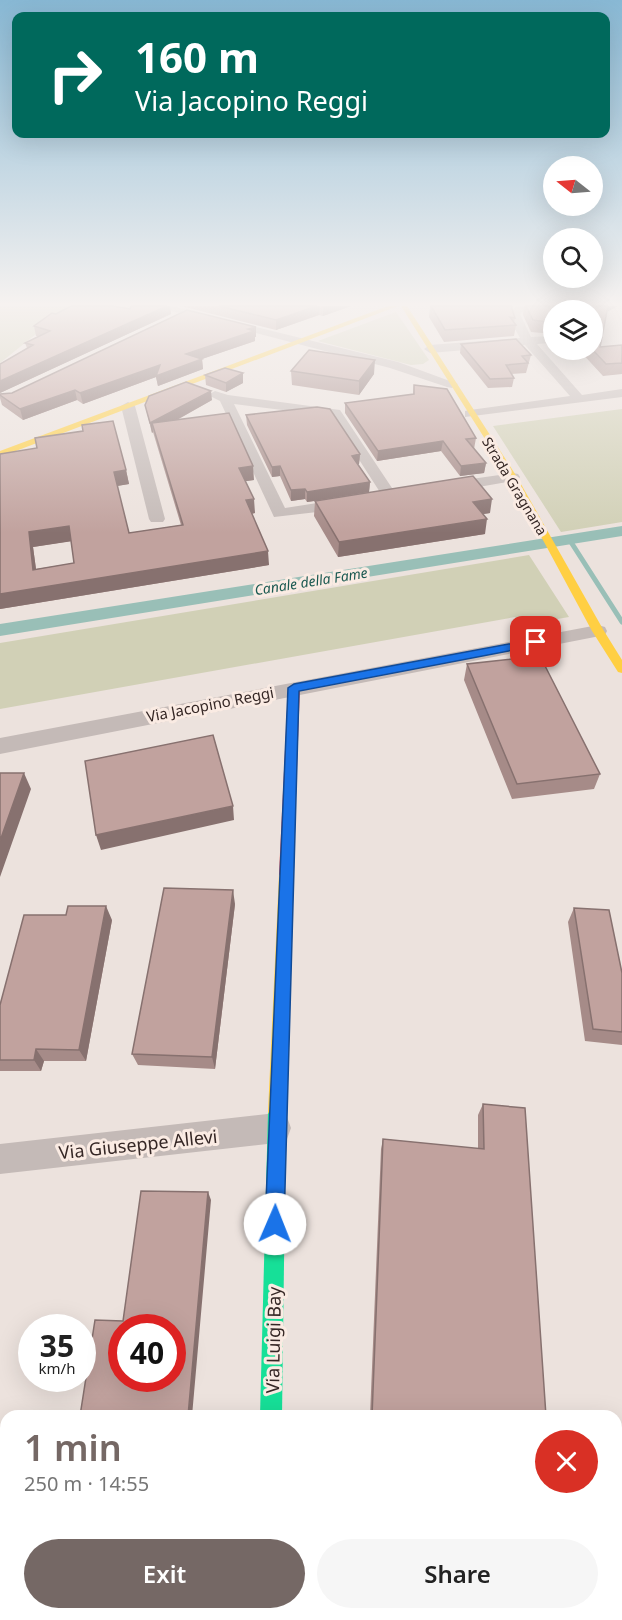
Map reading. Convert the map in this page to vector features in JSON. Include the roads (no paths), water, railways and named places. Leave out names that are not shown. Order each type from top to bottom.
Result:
[{"type":"street","points":[[0,445],[177,382]]},
{"type":"street","points":[[0,454],[191,382]]},
{"type":"street","points":[[445,382],[452,384]]},
{"type":"street","points":[[564,382],[580,400]]},
{"type":"street","points":[[185,384],[225,399],[335,413],[395,496],[280,514],[225,399]]},
{"type":"street","name":"Strada Gragnana","points":[[452,384],[513,477],[598,631],[622,669]]},
{"type":"street","points":[[470,414],[622,393]]},
{"type":"street","points":[[128,406],[157,519]]},
{"type":"street","points":[[434,490],[513,477]]},
{"type":"street","name":"Via Jacopino Reggi","points":[[0,746],[598,631]]},
{"type":"street","name":"Via Luigi Bay","points":[[271,1410],[276,1128],[294,688]]},
{"type":"street","name":"Via Giuseppe Allevi","points":[[0,1159],[276,1128]]},
{"type":"waterway","name":"Canale della Fame","points":[[0,630],[622,531]]},
{"type":"waterway","points":[[569,539],[622,622]]}]
